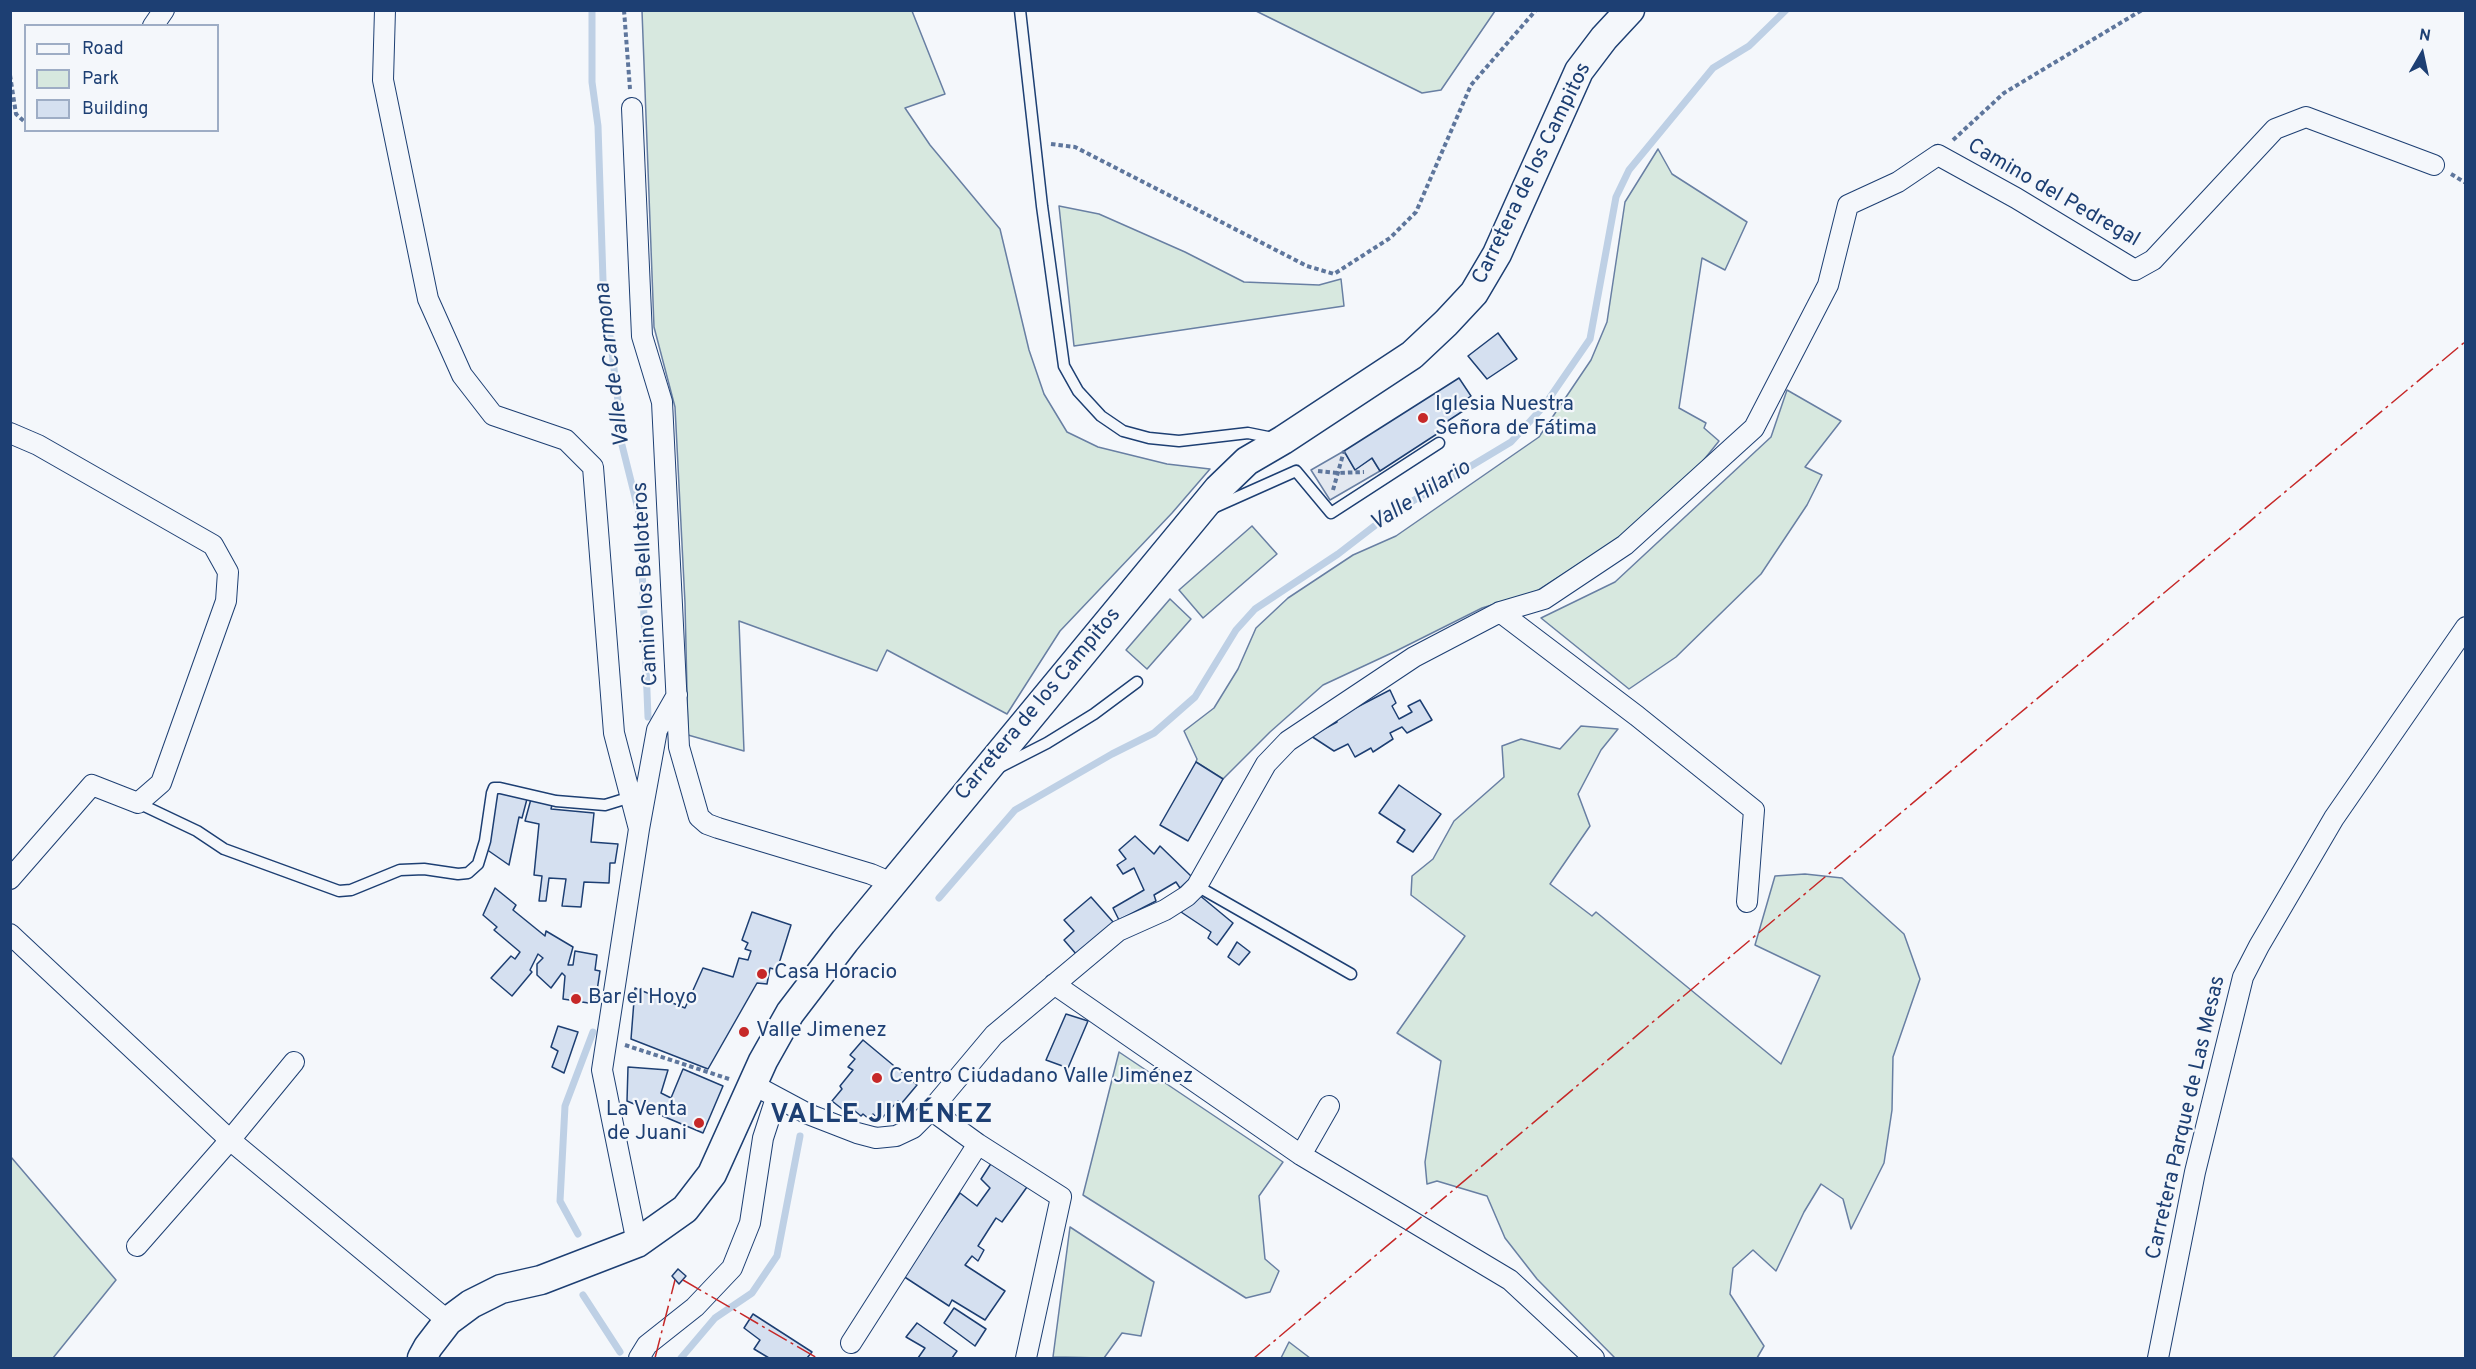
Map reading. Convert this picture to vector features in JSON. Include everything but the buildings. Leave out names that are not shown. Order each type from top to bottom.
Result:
[{"type":"main road","name":"Carretera de los Campitos","points":[[422,1359],[428,1347],[448,1322],[471,1304],[501,1289],[541,1280],[637,1243],[685,1209],[712,1174],[764,1091],[789,1013],[832,956],[1218,489],[1247,461],[1412,355],[1446,324],[1474,292],[1497,254],[1579,71],[1604,38],[1630,10]]},
{"type":"street","points":[[154,24],[164,10]]},
{"type":"street","points":[[385,10],[383,80],[428,299],[462,375],[493,415],[566,440],[593,467],[614,733],[639,829]]},
{"type":"street","name":"Camino los Belloteros","points":[[632,108],[642,336],[662,402],[679,747],[699,817],[707,824],[871,874],[892,883]]},
{"type":"street","name":"Camino del Pedregal","points":[[764,1091],[857,1133],[876,1138],[896,1136],[913,1128],[994,1035],[1118,931],[1165,910],[1187,896],[1197,886],[1266,764],[1288,741],[1414,657],[1500,612],[1544,599],[1625,545],[1754,428],[1828,285],[1848,205],[1898,182],[1938,154],[2135,270],[2153,260],[2275,129],[2306,117],[2434,165]]},
{"type":"street","points":[[10,433],[38,445],[213,545],[228,572],[226,601],[161,783],[138,803],[92,785],[10,879]]},
{"type":"street","points":[[1500,612],[1637,716],[1754,810],[1747,902]]},
{"type":"street","name":"Carretera Parque de Las Mesas","points":[[2158,1359],[2195,1172],[2243,977],[2334,818],[2466,627]]},
{"type":"street","points":[[637,1243],[602,1070],[639,829],[657,730],[677,695]]},
{"type":"street","points":[[10,934],[230,1140],[448,1322]]},
{"type":"street","points":[[1054,984],[1301,1155],[1510,1280],[1594,1359]]},
{"type":"street","points":[[137,1245],[230,1140],[294,1062]]},
{"type":"street","points":[[639,1359],[647,1345],[695,1307],[732,1268],[750,1223],[763,1138],[764,1091]]},
{"type":"street","points":[[1301,1155],[1329,1106]]},
{"type":"street","points":[[931,1110],[978,1144],[1061,1197],[1026,1359]]},
{"type":"street","points":[[851,1343],[978,1144]]},
{"type":"lane","points":[[1020,10],[1042,206],[1064,366],[1078,391],[1101,416],[1123,431],[1149,438],[1179,441],[1248,433],[1283,440]]},
{"type":"lane","points":[[1196,515],[1296,471],[1331,513],[1439,443]]},
{"type":"lane","points":[[979,778],[1047,743],[1094,714],[1137,682]]},
{"type":"lane","points":[[138,803],[197,831],[224,849],[339,891],[351,890],[400,870],[424,869],[458,874],[468,873],[478,864],[485,841],[494,788],[556,801],[605,805],[631,797]]},
{"type":"lane","points":[[1197,886],[1351,974]]},
{"type":"path","points":[[624,10],[632,108]]},
{"type":"path","points":[[1036,142],[1074,147],[1307,266],[1334,274],[1390,238],[1416,212],[1471,86],[1536,10]]},
{"type":"path","name":"Camino del Pedregal","points":[[1938,154],[2004,93],[2142,10]]},
{"type":"path","points":[[10,75],[16,114],[24,121]]},
{"type":"path","points":[[1331,513],[1330,500],[1344,450]]},
{"type":"path","points":[[1296,471],[1369,472]]},
{"type":"path","points":[[607,1039],[764,1091]]},
{"type":"green space","points":[[642,11],[912,11],[945,94],[905,108],[930,145],[1000,229],[1029,350],[1044,394],[1067,432],[1098,447],[1167,464],[1210,469],[1172,513],[1060,631],[1007,714],[887,650],[877,671],[739,621],[744,751],[688,735],[685,603],[675,407],[654,327]]},
{"type":"green space","points":[[1256,11],[1495,11],[1441,90],[1422,93]]},
{"type":"green space","points":[[1658,149],[1672,174],[1747,222],[1725,270],[1702,258],[1679,408],[1706,423],[1704,428],[1719,441],[1698,467],[1621,537],[1537,591],[1482,608],[1323,685],[1270,732],[1223,779],[1196,762],[1197,759],[1184,731],[1214,708],[1238,669],[1256,628],[1288,598],[1353,555],[1396,536],[1539,437],[1591,360],[1607,322],[1625,202]]},
{"type":"green space","points":[[1059,206],[1099,214],[1185,252],[1244,282],[1319,285],[1341,279],[1344,306],[1074,346]]},
{"type":"green space","points":[[1787,390],[1841,421],[1805,467],[1822,475],[1807,505],[1761,574],[1676,657],[1629,689],[1541,618],[1615,582],[1771,437]]},
{"type":"green space","points":[[1252,526],[1277,554],[1203,618],[1179,590]]},
{"type":"green space","points":[[1170,599],[1191,619],[1147,669],[1126,650]]},
{"type":"green space","points":[[1581,726],[1618,729],[1601,750],[1578,794],[1590,826],[1550,884],[1592,916],[1596,912],[1781,1064],[1820,976],[1755,945],[1775,876],[1805,874],[1842,878],[1904,934],[1920,979],[1893,1057],[1892,1110],[1884,1163],[1851,1229],[1843,1199],[1821,1184],[1804,1212],[1776,1271],[1753,1250],[1733,1268],[1730,1294],[1764,1346],[1757,1358],[1615,1358],[1537,1279],[1505,1238],[1487,1196],[1437,1181],[1427,1184],[1425,1162],[1441,1061],[1397,1033],[1465,936],[1411,895],[1412,876],[1433,859],[1454,821],[1504,777],[1502,746],[1521,739],[1560,749]]},
{"type":"green space","points":[[1119,1052],[1283,1162],[1259,1196],[1265,1259],[1279,1271],[1270,1292],[1246,1298],[1083,1195]]},
{"type":"green space","points":[[11,1157],[116,1280],[53,1358],[11,1358]]},
{"type":"green space","points":[[1070,1227],[1154,1282],[1141,1336],[1122,1333],[1104,1358],[1053,1357]]},
{"type":"green space","points":[[1289,1342],[1310,1358],[1281,1358]]},
{"type":"shaded area","points":[[1344,451],[1355,469],[1372,458],[1380,471],[1330,500],[1311,470]]},
{"type":"waterway","name":"Valle de Carmona","points":[[592,10],[592,82],[598,126],[603,280],[618,401],[617,425],[640,517],[648,717]]},
{"type":"waterway","name":"Valle Hilario","points":[[939,898],[1015,810],[1112,754],[1154,733],[1195,697],[1236,630],[1255,609],[1338,554],[1386,517],[1511,442],[1544,406],[1590,339],[1616,197],[1629,170],[1713,68],[1749,46],[1786,10]]},
{"type":"waterway","name":"Valle de Carmona","points":[[578,1234],[560,1201],[565,1106],[593,1032]]},
{"type":"waterway","name":"Valle Hilario","points":[[681,1358],[715,1318],[752,1293],[777,1256],[800,1136]]},
{"type":"waterway","points":[[583,1295],[620,1352]]},
{"type":"power","points":[[1254,1358],[1984,743],[2466,341]]},
{"type":"power","points":[[655,1358],[675,1280]]},
{"type":"power","points":[[683,1280],[817,1358]]},
{"type":"place","name":"Iglesia Nuestra Señora de Fátima","points":[[1423,418]]},
{"type":"place","name":"Casa Horacio","points":[[762,974]]},
{"type":"place","name":"Bar el Hoyo","points":[[576,999]]},
{"type":"place","name":"Valle Jimenez","points":[[744,1032]]},
{"type":"place","name":"Centro Ciudadano Valle Jiménez","points":[[877,1078]]},
{"type":"place","name":"La Venta de Juani","points":[[699,1123]]},
{"type":"district","name":"VALLE JIMÉNEZ","points":[[882,1117]]}]
